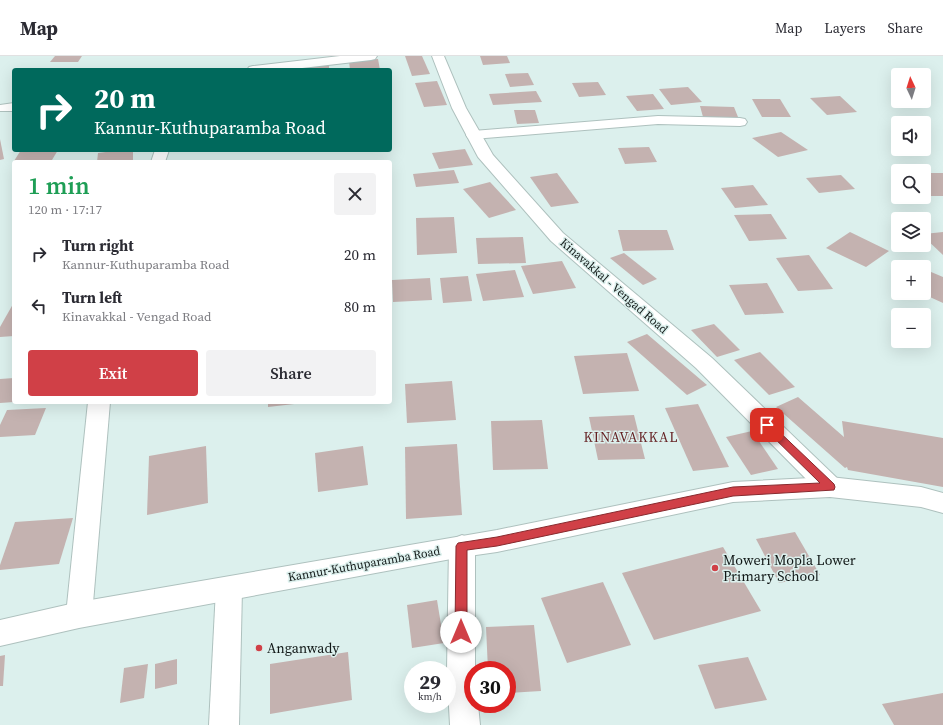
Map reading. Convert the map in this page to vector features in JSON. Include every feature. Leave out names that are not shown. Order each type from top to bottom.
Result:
[{"type":"main road","name":"Kinavakkal - Vengad Road","points":[[438,56],[459,108],[486,157],[557,237],[704,363],[830,487]]},
{"type":"main road","name":"Kannur-Kuthuparamba Road","points":[[0,633],[79,615],[497,541],[733,492],[830,487],[920,497],[943,503]]},
{"type":"street","points":[[270,68],[371,56]]},
{"type":"street","points":[[473,135],[658,120],[740,122]]},
{"type":"street","points":[[79,615],[99,404]]},
{"type":"street","points":[[462,546],[461,674],[465,725]]},
{"type":"street","points":[[224,725],[229,589]]},
{"type":"building","points":[[55,56],[82,56],[78,62],[50,62]]},
{"type":"building","points":[[405,56],[422,56],[430,74],[412,76]]},
{"type":"building","points":[[480,56],[507,56],[510,63],[483,65]]},
{"type":"building","points":[[378,59],[380,68],[350,68],[349,61]]},
{"type":"building","points":[[329,65],[329,68],[298,67]]},
{"type":"building","points":[[528,73],[534,85],[510,87],[505,74]]},
{"type":"building","points":[[437,81],[447,105],[424,107],[415,83]]},
{"type":"building","points":[[598,82],[606,95],[579,97],[572,83]]},
{"type":"building","points":[[688,87],[702,102],[671,105],[659,89]]},
{"type":"building","points":[[536,91],[542,102],[493,105],[489,94]]},
{"type":"building","points":[[653,94],[664,109],[637,111],[626,96]]},
{"type":"building","points":[[840,96],[857,112],[827,115],[810,98]]},
{"type":"building","points":[[752,99],[780,99],[791,117],[762,117]]},
{"type":"building","points":[[700,106],[734,107],[738,117],[703,117]]},
{"type":"building","points":[[514,110],[535,110],[539,123],[517,124]]},
{"type":"building","points":[[781,132],[808,150],[778,157],[752,138]]},
{"type":"building","points":[[0,139],[4,159],[0,160]]},
{"type":"building","points":[[649,147],[657,162],[625,164],[618,148]]},
{"type":"building","points":[[465,149],[473,165],[439,169],[432,153]]},
{"type":"building","points":[[20,152],[57,152],[52,160],[15,160]]},
{"type":"building","points":[[133,152],[133,160],[97,160],[98,153]]},
{"type":"building","points":[[454,170],[459,183],[416,187],[413,174]]},
{"type":"building","points":[[557,173],[579,203],[551,207],[530,177]]},
{"type":"building","points":[[931,173],[943,173],[943,196],[931,196]]},
{"type":"building","points":[[841,175],[855,189],[819,193],[806,178]]},
{"type":"building","points":[[490,182],[516,210],[489,218],[463,189]]},
{"type":"building","points":[[753,185],[768,205],[735,208],[721,188]]},
{"type":"building","points":[[771,214],[787,239],[749,241],[734,215]]},
{"type":"building","points":[[454,217],[457,253],[417,255],[416,218]]},
{"type":"building","points":[[618,230],[667,230],[674,250],[623,251]]},
{"type":"building","points":[[850,232],[889,251],[866,267],[826,248]]},
{"type":"building","points":[[943,232],[943,255],[931,244],[931,233]]},
{"type":"building","points":[[523,237],[526,263],[478,264],[476,238]]},
{"type":"building","points":[[624,253],[657,279],[643,285],[610,258]]},
{"type":"building","points":[[809,255],[833,289],[798,291],[776,258]]},
{"type":"building","points":[[562,261],[576,288],[533,294],[521,266]]},
{"type":"building","points":[[515,270],[524,297],[483,301],[476,274]]},
{"type":"building","points":[[931,272],[943,277],[943,303],[931,298]]},
{"type":"building","points":[[468,276],[472,301],[443,303],[440,278]]},
{"type":"building","points":[[430,278],[432,300],[393,302],[392,280]]},
{"type":"building","points":[[767,283],[784,313],[745,315],[729,285]]},
{"type":"building","points":[[12,306],[12,336],[0,337],[0,327]]},
{"type":"building","points":[[714,324],[740,350],[717,357],[691,330]]},
{"type":"building","points":[[647,334],[707,385],[687,395],[627,342]]},
{"type":"building","points":[[760,352],[795,387],[769,395],[734,360]]},
{"type":"building","points":[[627,353],[639,391],[583,394],[574,356]]},
{"type":"building","points":[[12,378],[12,402],[0,403],[0,379]]},
{"type":"building","points":[[452,381],[456,420],[407,423],[405,384]]},
{"type":"building","points":[[798,397],[844,437],[842,421],[943,438],[943,487],[848,470],[847,467],[845,468],[776,407]]},
{"type":"building","points":[[268,404],[294,404],[268,407]]},
{"type":"building","points":[[698,404],[729,467],[693,471],[665,408]]},
{"type":"building","points":[[46,408],[35,435],[0,437],[0,425],[7,410]]},
{"type":"building","points":[[634,415],[645,459],[598,460],[589,417]]},
{"type":"building","points":[[542,420],[548,469],[493,470],[491,421]]},
{"type":"building","points":[[752,431],[778,469],[751,475],[726,437]]},
{"type":"building","points":[[457,444],[462,515],[406,519],[405,447]]},
{"type":"building","points":[[206,446],[208,503],[147,515],[149,456]]},
{"type":"building","points":[[363,446],[368,485],[318,492],[315,453]]},
{"type":"building","points":[[73,518],[59,564],[0,570],[0,565],[15,522]]},
{"type":"building","points":[[795,532],[820,575],[779,583],[756,539]]},
{"type":"building","points":[[723,547],[761,611],[654,640],[622,573]]},
{"type":"building","points":[[603,582],[631,645],[567,663],[541,598]]},
{"type":"building","points":[[437,600],[444,643],[412,648],[407,605]]},
{"type":"building","points":[[534,625],[541,691],[516,692],[516,661],[488,661],[486,627]]},
{"type":"building","points":[[348,652],[352,700],[270,714],[270,664]]},
{"type":"building","points":[[5,655],[3,686],[0,686],[0,656]]},
{"type":"building","points":[[748,657],[767,700],[715,709],[698,665]]},
{"type":"building","points":[[177,659],[177,684],[155,689],[155,664]]},
{"type":"building","points":[[148,664],[144,698],[120,703],[124,668]]},
{"type":"building","points":[[943,693],[943,725],[894,725],[882,704]]},
{"type":"place","name":"Moweri Mopla Lower Primary School","points":[[715,568]]},
{"type":"place","name":"Anganwady","points":[[259,648]]},
{"type":"district","name":"KINAVAKKAL","points":[[631,437]]},
{"type":"route","points":[[461,632],[462,546],[497,541],[733,492],[830,487],[767,425]]}]
